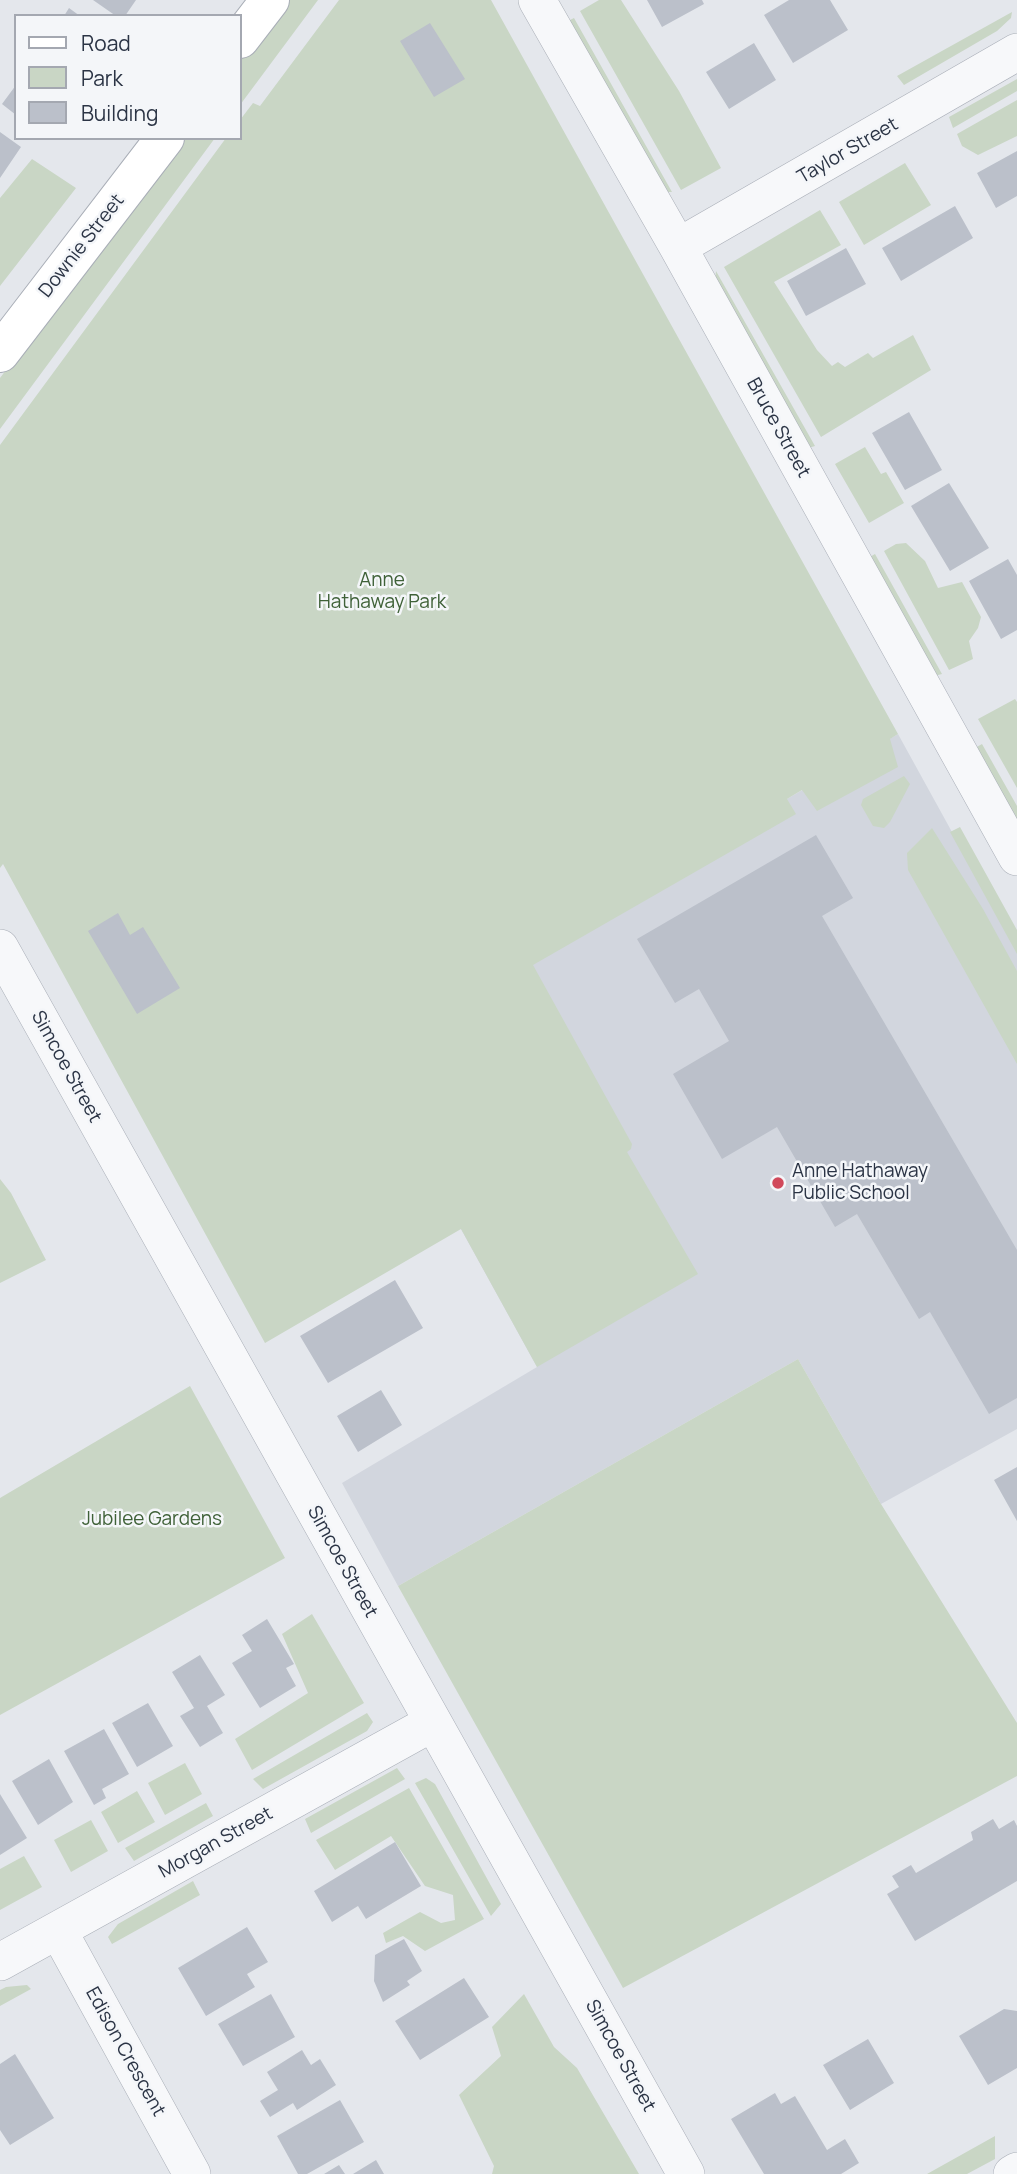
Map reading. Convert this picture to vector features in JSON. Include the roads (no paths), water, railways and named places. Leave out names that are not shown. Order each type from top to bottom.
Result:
[{"type":"main road","points":[[242,36],[270,0]]},
{"type":"main road","name":"Downie Street","points":[[0,353],[163,140]]},
{"type":"street","name":"Bruce Street","points":[[537,0],[678,247],[1017,857]]},
{"type":"street","name":"Taylor Street","points":[[678,247],[1017,52]]},
{"type":"street","name":"Simcoe Street","points":[[0,948],[686,2174]]},
{"type":"street","name":"Morgan Street","points":[[0,1962],[432,1723]]},
{"type":"street","name":"Edison Crescent","points":[[58,1930],[192,2174]]},
{"type":"place","name":"Anne Hathaway Public School","points":[[778,1183]]},
{"type":"park label","name":"Anne Hathaway Park","points":[[382,592]]},
{"type":"park label","name":"Jubilee Gardens","points":[[152,1520]]}]
